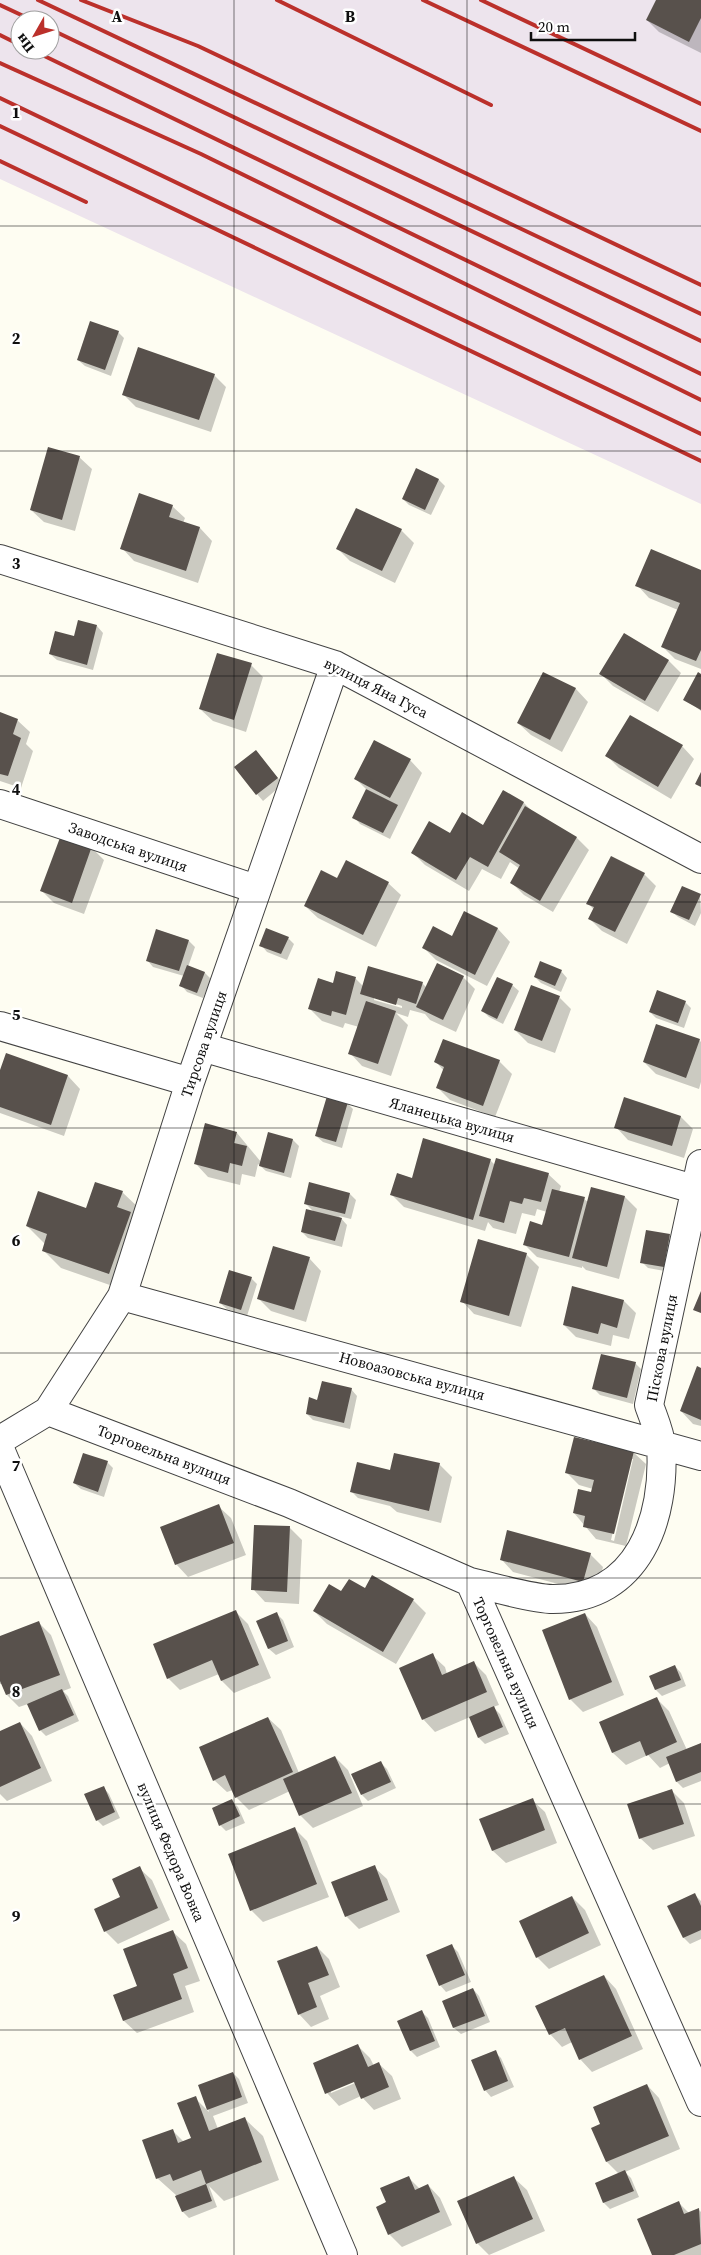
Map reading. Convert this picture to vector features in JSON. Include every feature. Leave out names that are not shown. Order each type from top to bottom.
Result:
[{"type":"street","name":"вулиця Яна Гуса","points":[[0,559],[335,664],[701,859]]},
{"type":"street","name":"Тирсова вулиця","points":[[48,1411],[122,1296],[190,1082],[335,664]]},
{"type":"street","name":"Заводська вулиця","points":[[0,804],[256,890]]},
{"type":"street","points":[[0,1026],[190,1082]]},
{"type":"street","name":"Яланецька вулиця","points":[[202,1047],[697,1191]]},
{"type":"street","name":"Піскова вулиця","points":[[470,1582],[552,1599],[584,1595],[614,1581],[637,1559],[652,1530],[660,1492],[661,1444],[649,1405],[697,1191],[701,1164]]},
{"type":"street","name":"Новоазовська вулиця","points":[[122,1296],[701,1456]]},
{"type":"street","points":[[0,1440],[48,1411]]},
{"type":"street","name":"Торговельна вулиця","points":[[48,1411],[289,1503],[470,1582],[701,2102]]},
{"type":"street","name":"вулиця Федора Вовка","points":[[0,1449],[343,2255]]},
{"type":"shaded area","points":[[0,0],[701,0],[701,504],[0,179]]},
{"type":"building","points":[[656,0],[701,0],[701,18],[689,42],[646,20]]},
{"type":"building","points":[[90,321],[119,331],[105,370],[77,360]]},
{"type":"building","points":[[138,347],[215,374],[199,420],[122,395]]},
{"type":"building","points":[[48,447],[80,456],[62,520],[30,510]]},
{"type":"building","points":[[416,468],[439,479],[425,510],[402,499]]},
{"type":"building","points":[[139,493],[173,505],[169,517],[200,527],[186,571],[120,549]]},
{"type":"building","points":[[356,508],[402,529],[382,571],[336,549]]},
{"type":"building","points":[[651,549],[701,570],[701,650],[696,661],[661,647],[680,603],[635,586]]},
{"type":"building","points":[[78,620],[97,625],[87,665],[49,654],[55,631],[74,636]]},
{"type":"building","points":[[624,633],[669,660],[645,701],[599,674]]},
{"type":"building","points":[[217,653],[252,663],[234,720],[199,709]]},
{"type":"building","points":[[543,672],[576,688],[550,740],[517,723]]},
{"type":"building","points":[[698,672],[701,674],[701,710],[683,700]]},
{"type":"building","points":[[0,712],[18,719],[13,734],[21,738],[8,776],[0,774]]},
{"type":"building","points":[[630,715],[683,745],[658,787],[605,756]]},
{"type":"building","points":[[374,740],[411,759],[390,798],[354,779]]},
{"type":"building","points":[[256,750],[278,778],[256,795],[234,767]]},
{"type":"building","points":[[701,772],[701,787],[695,784]]},
{"type":"building","points":[[366,789],[398,805],[383,833],[352,818]]},
{"type":"building","points":[[503,790],[524,802],[488,867],[470,857],[456,880],[411,853],[429,821],[450,833],[462,812],[483,825]]},
{"type":"building","points":[[525,806],[577,837],[540,901],[510,883],[520,865],[499,852]]},
{"type":"building","points":[[61,835],[92,846],[72,903],[40,891]]},
{"type":"building","points":[[611,856],[645,873],[615,932],[588,919],[594,907],[586,904]]},
{"type":"building","points":[[346,860],[389,882],[363,935],[304,906],[321,870],[337,878]]},
{"type":"building","points":[[682,886],[701,894],[689,920],[670,912]]},
{"type":"building","points":[[464,911],[498,928],[475,975],[422,948],[433,926],[452,936]]},
{"type":"building","points":[[266,928],[289,937],[281,954],[259,946]]},
{"type":"building","points":[[156,929],[189,940],[179,971],[146,961]]},
{"type":"building","points":[[540,961],[562,970],[555,986],[534,977]]},
{"type":"building","points":[[437,963],[464,976],[443,1020],[416,1007]]},
{"type":"building","points":[[187,965],[205,972],[197,993],[179,986]]},
{"type":"building","points":[[368,966],[423,982],[416,1004],[398,998],[396,1005],[360,994]]},
{"type":"building","points":[[336,971],[356,977],[346,1015],[332,1011],[331,1016],[308,1009],[318,978],[333,983]]},
{"type":"building","points":[[497,977],[513,984],[497,1019],[481,1011]]},
{"type":"building","points":[[531,985],[560,996],[542,1041],[514,1030]]},
{"type":"building","points":[[657,990],[686,1001],[678,1023],[649,1012]]},
{"type":"building","points":[[366,1001],[396,1011],[378,1064],[348,1054]]},
{"type":"building","points":[[656,1024],[700,1039],[686,1078],[643,1062]]},
{"type":"building","points":[[443,1039],[500,1060],[483,1106],[436,1088],[444,1067],[434,1062]]},
{"type":"building","points":[[6,1053],[68,1075],[51,1125],[0,1107],[0,1070]]},
{"type":"building","points":[[327,1096],[348,1102],[336,1142],[315,1136]]},
{"type":"building","points":[[624,1097],[681,1116],[672,1146],[614,1128]]},
{"type":"building","points":[[205,1123],[237,1132],[234,1143],[247,1146],[242,1166],[230,1163],[228,1173],[194,1164]]},
{"type":"building","points":[[268,1132],[293,1139],[284,1173],[259,1166]]},
{"type":"building","points":[[423,1138],[491,1159],[473,1220],[390,1195],[397,1173],[412,1178]]},
{"type":"building","points":[[496,1158],[549,1173],[541,1202],[524,1198],[522,1204],[510,1201],[504,1223],[479,1216]]},
{"type":"building","points":[[95,1182],[123,1191],[117,1207],[131,1212],[109,1274],[42,1251],[47,1234],[26,1226],[38,1191],[86,1208]]},
{"type":"building","points":[[309,1182],[350,1193],[345,1214],[304,1204]]},
{"type":"building","points":[[591,1187],[625,1196],[607,1267],[572,1258]]},
{"type":"building","points":[[552,1189],[585,1197],[569,1257],[523,1245],[530,1221],[542,1225]]},
{"type":"building","points":[[306,1209],[342,1218],[335,1241],[301,1232]]},
{"type":"building","points":[[646,1230],[670,1234],[664,1267],[640,1263]]},
{"type":"building","points":[[478,1239],[527,1253],[509,1316],[460,1302]]},
{"type":"building","points":[[273,1246],[310,1257],[294,1310],[257,1299]]},
{"type":"building","points":[[229,1270],[252,1277],[241,1310],[219,1303]]},
{"type":"building","points":[[572,1286],[624,1300],[617,1328],[601,1323],[598,1334],[563,1325]]},
{"type":"building","points":[[701,1291],[701,1313],[693,1310]]},
{"type":"building","points":[[601,1354],[636,1362],[627,1398],[592,1389]]},
{"type":"building","points":[[697,1366],[701,1368],[701,1420],[680,1411]]},
{"type":"building","points":[[322,1381],[352,1388],[344,1423],[306,1414],[309,1397],[317,1400]]},
{"type":"building","points":[[574,1437],[634,1451],[614,1534],[583,1527],[585,1516],[573,1513],[578,1489],[591,1492],[594,1480],[565,1473]]},
{"type":"building","points":[[83,1453],[108,1461],[98,1492],[73,1483]]},
{"type":"building","points":[[394,1453],[440,1463],[429,1511],[350,1492],[357,1462],[390,1470]]},
{"type":"building","points":[[219,1504],[234,1543],[175,1565],[160,1527]]},
{"type":"building","points":[[254,1525],[290,1526],[287,1592],[251,1590]]},
{"type":"building","points":[[507,1530],[591,1553],[583,1582],[500,1560]]},
{"type":"building","points":[[372,1575],[414,1599],[383,1652],[313,1611],[329,1584],[341,1591],[349,1579],[365,1588]]},
{"type":"building","points":[[236,1610],[259,1665],[221,1681],[212,1660],[167,1679],[153,1644]]},
{"type":"building","points":[[277,1612],[288,1641],[268,1649],[256,1621]]},
{"type":"building","points":[[585,1613],[612,1682],[569,1700],[542,1630]]},
{"type":"building","points":[[39,1621],[60,1675],[6,1695],[0,1681],[0,1636]]},
{"type":"building","points":[[433,1653],[442,1675],[474,1661],[487,1692],[422,1720],[399,1668]]},
{"type":"building","points":[[675,1665],[681,1680],[655,1690],[649,1676]]},
{"type":"building","points":[[62,1689],[74,1715],[39,1731],[27,1704]]},
{"type":"building","points":[[657,1697],[677,1742],[646,1756],[640,1741],[612,1753],[599,1722]]},
{"type":"building","points":[[494,1706],[503,1727],[478,1738],[469,1717]]},
{"type":"building","points":[[268,1717],[293,1772],[235,1798],[225,1775],[213,1781],[199,1747]]},
{"type":"building","points":[[20,1722],[41,1768],[0,1787],[0,1731]]},
{"type":"building","points":[[701,1743],[701,1772],[676,1782],[666,1757]]},
{"type":"building","points":[[335,1756],[352,1793],[299,1816],[283,1779]]},
{"type":"building","points":[[381,1761],[391,1782],[361,1795],[351,1774]]},
{"type":"building","points":[[104,1786],[115,1812],[96,1821],[84,1794]]},
{"type":"building","points":[[672,1789],[684,1824],[639,1839],[627,1804]]},
{"type":"building","points":[[533,1798],[545,1830],[492,1851],[479,1819]]},
{"type":"building","points":[[232,1799],[240,1816],[219,1826],[212,1808]]},
{"type":"building","points":[[295,1827],[317,1884],[250,1911],[228,1854]]},
{"type":"building","points":[[375,1865],[388,1900],[345,1917],[331,1882]]},
{"type":"building","points":[[140,1866],[158,1908],[104,1932],[94,1909],[120,1897],[112,1879]]},
{"type":"building","points":[[695,1893],[701,1906],[701,1930],[683,1938],[667,1906]]},
{"type":"building","points":[[572,1896],[589,1933],[536,1958],[519,1921]]},
{"type":"building","points":[[173,1930],[188,1968],[173,1974],[182,1999],[123,2021],[113,1995],[137,1986],[123,1949]]},
{"type":"building","points":[[452,1944],[465,1975],[439,1986],[426,1955]]},
{"type":"building","points":[[317,1946],[329,1975],[308,1983],[317,2007],[298,2015],[277,1961]]},
{"type":"building","points":[[604,1975],[632,2036],[579,2060],[565,2028],[549,2035],[535,2006]]},
{"type":"building","points":[[473,1988],[485,2016],[453,2028],[442,2001]]},
{"type":"building","points":[[422,2010],[435,2041],[410,2051],[397,2021]]},
{"type":"building","points":[[358,2044],[368,2067],[379,2062],[389,2087],[361,2099],[354,2082],[325,2094],[313,2063]]},
{"type":"building","points":[[496,2050],[508,2081],[484,2091],[471,2060]]},
{"type":"building","points":[[233,2072],[242,2097],[207,2110],[198,2085]]},
{"type":"building","points":[[647,2084],[669,2136],[606,2162],[591,2128],[600,2124],[593,2107]]},
{"type":"building","points":[[196,2096],[209,2131],[245,2117],[262,2162],[206,2184],[201,2170],[173,2181],[170,2174],[156,2179],[142,2140],[173,2129],[178,2143],[191,2138],[177,2103]]},
{"type":"building","points":[[625,2170],[634,2191],[603,2203],[595,2183]]},
{"type":"building","points":[[409,2176],[415,2190],[428,2184],[440,2212],[388,2235],[376,2207],[386,2202],[380,2188]]},
{"type":"building","points":[[514,2176],[533,2219],[476,2244],[457,2201]]},
{"type":"building","points":[[206,2184],[212,2201],[182,2212],[175,2196]]},
{"type":"building","points":[[679,2201],[684,2214],[699,2208],[701,2244],[674,2255],[652,2255],[637,2219]]},
{"type":"railway","points":[[38,0],[701,314]]},
{"type":"railway","points":[[81,0],[198,46],[701,285]]},
{"type":"railway","points":[[277,0],[491,105]]},
{"type":"railway","points":[[423,0],[701,131]]},
{"type":"railway","points":[[481,0],[701,104]]},
{"type":"railway","points":[[0,5],[11,10]]},
{"type":"railway","points":[[60,34],[701,341]]},
{"type":"railway","points":[[0,35],[10,40]]},
{"type":"railway","points":[[53,60],[701,374]]},
{"type":"railway","points":[[0,63],[201,154],[701,400]]},
{"type":"railway","points":[[0,98],[701,434]]},
{"type":"railway","points":[[0,126],[701,461]]},
{"type":"railway","points":[[0,161],[86,202]]}]
